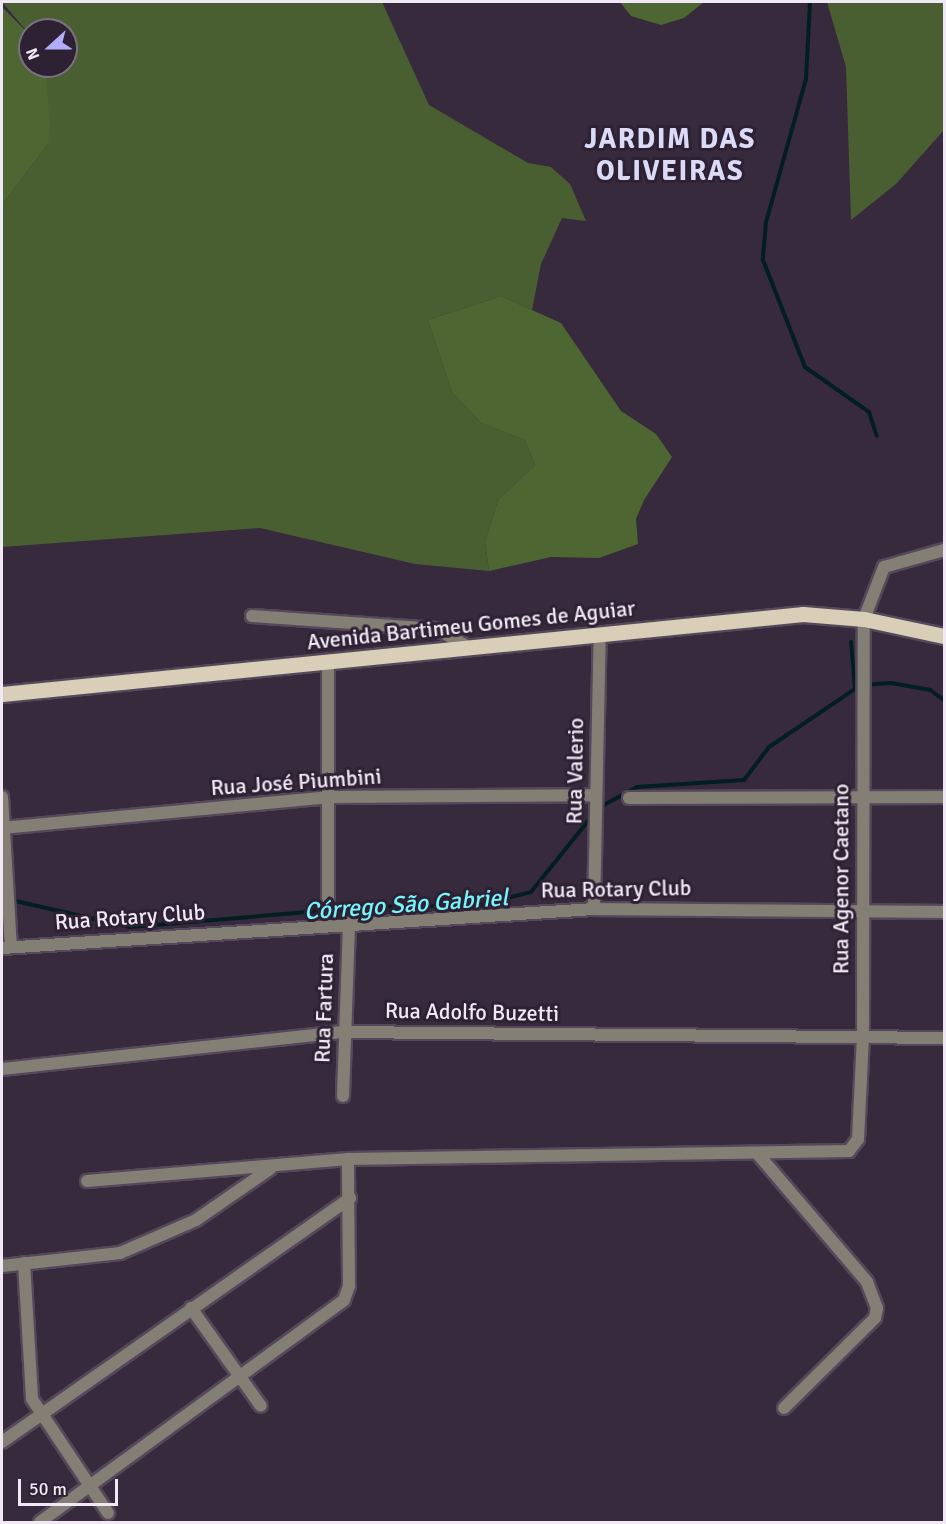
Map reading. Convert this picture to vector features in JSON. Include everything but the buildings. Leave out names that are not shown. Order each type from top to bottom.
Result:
[{"type":"main road","name":"Avenida Bartimeu Gomes de Aguiar","points":[[2,694],[803,614],[864,619],[945,636]]},
{"type":"street","points":[[864,619],[884,567],[945,550]]},
{"type":"street","points":[[252,616],[437,629],[466,646]]},
{"type":"street","name":"Rua Agenor Caetano","points":[[757,1153],[841,1154],[858,1139],[862,1037],[864,619]]},
{"type":"street","name":"Rua Valerio","points":[[594,909],[594,798],[600,634]]},
{"type":"street","points":[[328,663],[331,797],[328,898]]},
{"type":"street","points":[[2,797],[8,907],[6,947]]},
{"type":"street","name":"Rua José Piumbini","points":[[3,828],[331,797],[594,798]]},
{"type":"street","points":[[629,798],[945,797]]},
{"type":"street","name":"Rua Rotary Club","points":[[6,947],[349,922],[594,909],[861,908],[945,912]]},
{"type":"street","name":"Rua Fartura","points":[[343,1096],[343,1032],[349,922]]},
{"type":"street","name":"Rua Adolfo Buzetti","points":[[2,1069],[343,1032],[945,1038]]},
{"type":"street","points":[[87,1181],[271,1168],[348,1159],[757,1153],[867,1282],[877,1308],[875,1318],[784,1408]]},
{"type":"street","points":[[40,1522],[344,1300],[350,1198],[348,1159]]},
{"type":"street","points":[[2,1266],[87,1259],[142,1245],[196,1220],[271,1168]]},
{"type":"street","points":[[2,1442],[350,1198]]},
{"type":"street","points":[[24,1263],[28,1380],[39,1416],[108,1513]]},
{"type":"street","points":[[190,1308],[261,1406]]},
{"type":"green space","points":[[2,2],[382,2],[429,105],[528,163],[551,167],[570,184],[586,221],[562,218],[541,264],[532,310],[501,296],[428,320],[452,392],[481,423],[525,440],[535,465],[498,500],[485,542],[489,571],[415,564],[260,528],[2,547],[2,205],[48,144],[45,78],[78,78],[78,18],[18,18],[18,21]]},
{"type":"green space","points":[[620,2],[704,2],[684,18],[661,25],[631,16]]},
{"type":"green space","points":[[827,2],[944,2],[944,130],[896,184],[851,220],[846,67]]},
{"type":"green space","points":[[2,7],[18,23],[18,78],[46,78],[50,125],[48,144],[2,205]]},
{"type":"green space","points":[[501,296],[561,323],[621,411],[656,434],[672,457],[644,500],[636,519],[638,544],[599,558],[551,557],[489,571],[485,542],[498,500],[535,465],[525,440],[481,423],[452,392],[428,320]]},
{"type":"waterway","points":[[810,2],[806,79],[766,222],[763,260],[805,367],[869,412],[877,436]]},
{"type":"waterway","points":[[851,642],[855,688]]},
{"type":"waterway","name":"Córrego São Gabriel","points":[[600,807],[637,787],[744,780],[769,747],[861,685],[891,683],[930,690],[944,700]]},
{"type":"waterway","name":"Córrego São Gabriel","points":[[2,898],[130,927],[370,907],[480,905],[531,892],[593,815]]},
{"type":"district","name":"JARDIM DAS OLIVEIRAS","points":[[670,155]]}]
